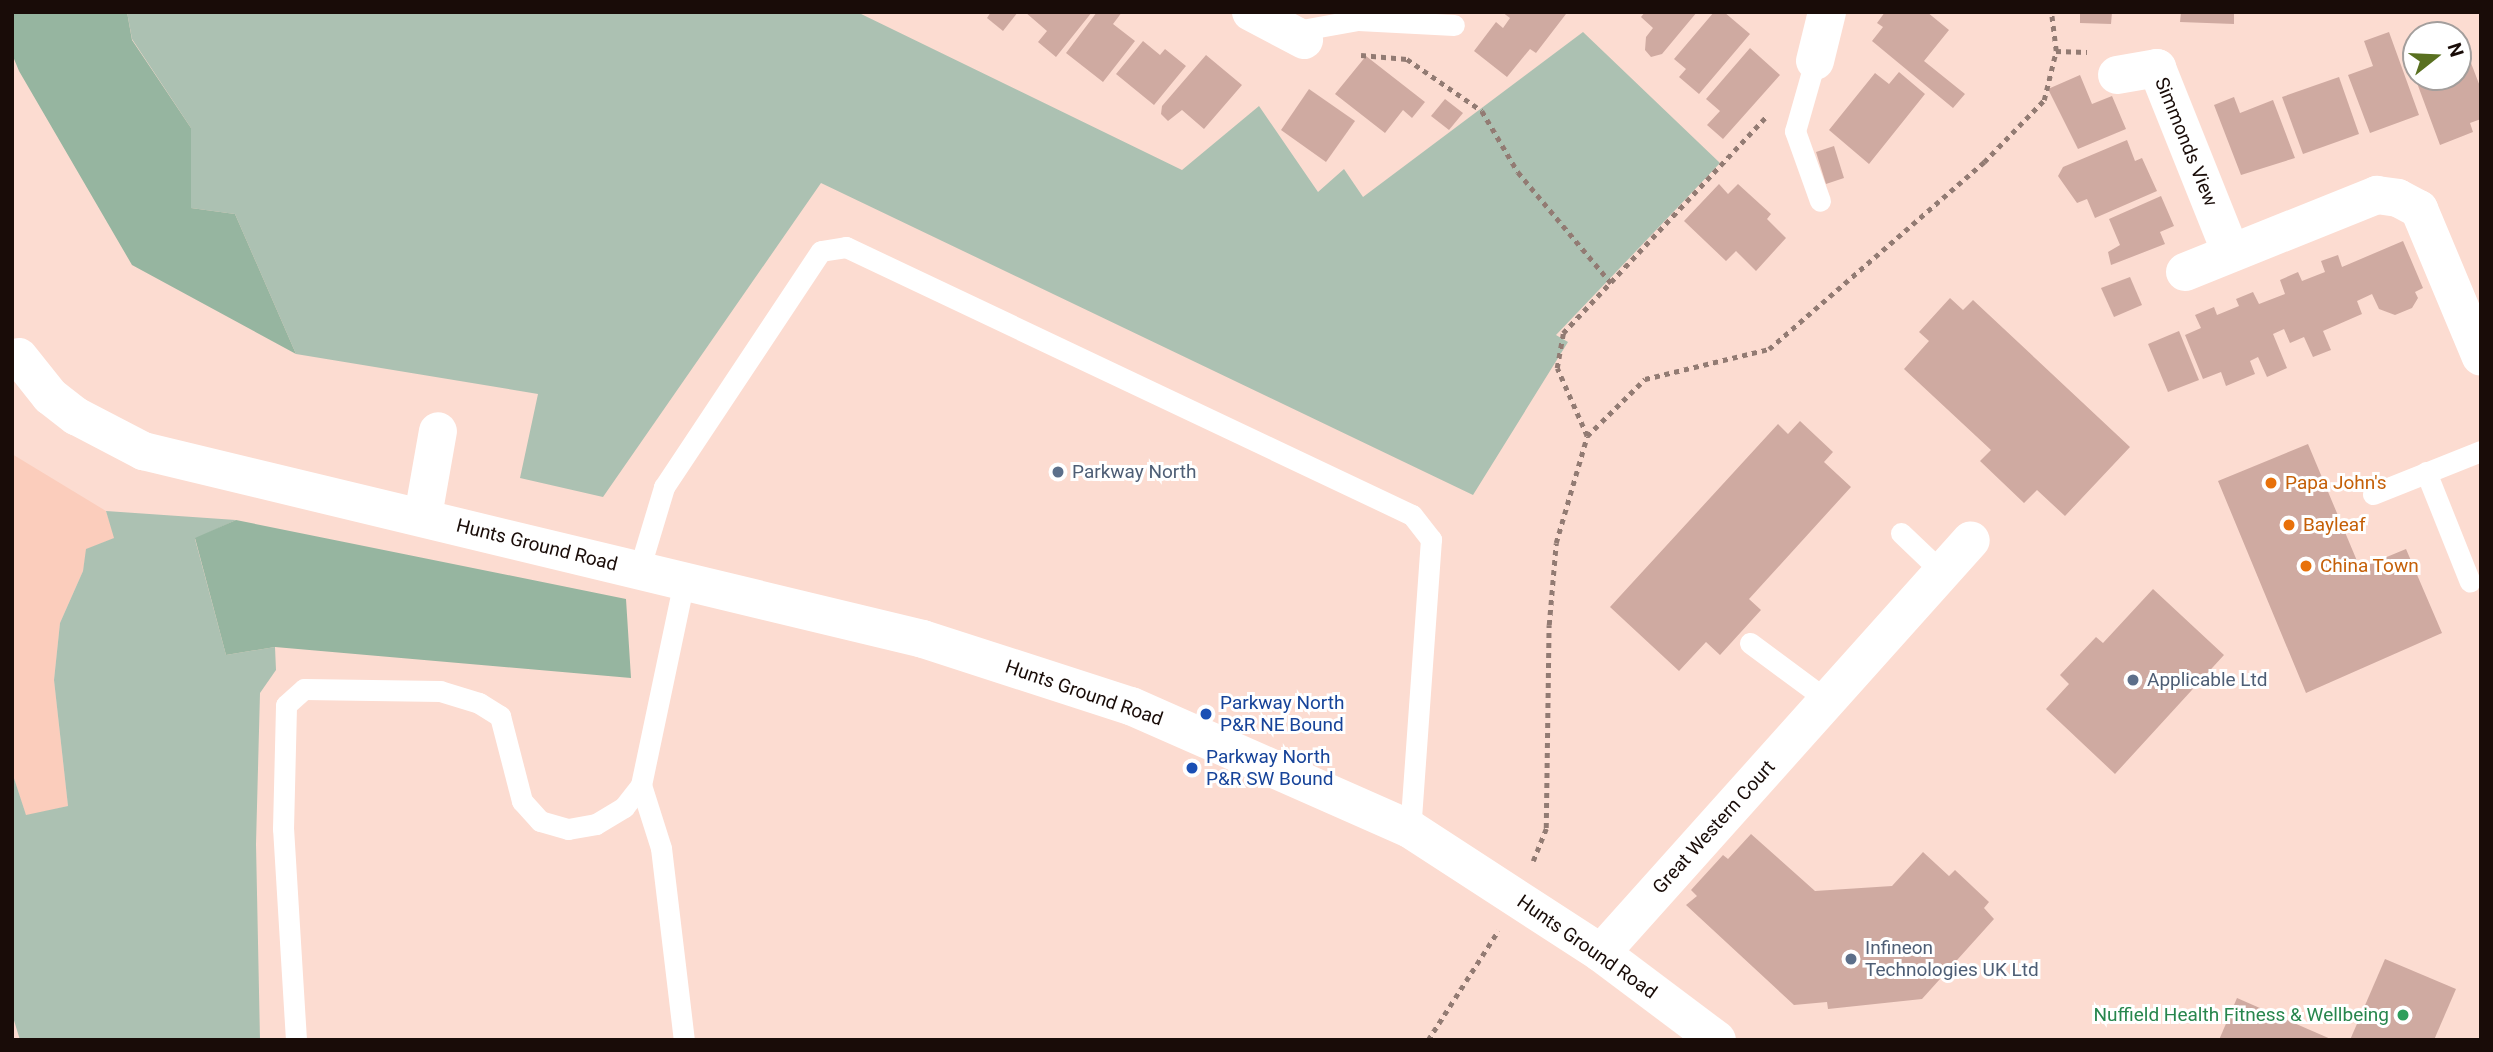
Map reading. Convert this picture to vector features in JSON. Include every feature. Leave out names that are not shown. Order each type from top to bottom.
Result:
[{"type":"street","points":[[1251,12],[1296,36]]},
{"type":"street","points":[[1815,61],[1827,12]]},
{"type":"street","name":"Simmonds View","points":[[2117,75],[2157,68],[2231,253]]},
{"type":"street","points":[[2185,272],[2377,195],[2398,198],[2419,209],[2481,357]]},
{"type":"street","name":"Hunts Ground Road","points":[[14,351],[50,396],[76,416],[143,450],[923,639],[1131,706],[1410,829],[1601,953],[1717,1040]]},
{"type":"street","points":[[423,516],[438,431]]},
{"type":"street","name":"Great Western Court","points":[[1601,953],[1970,540]]},
{"type":"lane","points":[[1296,36],[1358,20],[1454,25]]},
{"type":"lane","points":[[1815,61],[1795,131],[1820,201]]},
{"type":"lane","points":[[639,570],[664,487],[821,251],[846,247],[1412,515],[1431,539],[1410,829]]},
{"type":"lane","points":[[2373,494],[2481,451]]},
{"type":"lane","points":[[2426,472],[2470,582]]},
{"type":"lane","points":[[1901,533],[1942,572]]},
{"type":"lane","points":[[296,1040],[283,830],[282,725],[286,705],[304,689],[440,691],[479,703],[500,716],[522,801],[540,821],[568,829],[596,824],[624,807],[641,785],[684,581]]},
{"type":"lane","points":[[1750,643],[1827,700]]},
{"type":"lane","points":[[641,785],[661,848],[684,1040]]},
{"type":"path","points":[[1428,1040],[1517,899],[1546,828],[1549,625],[1556,543],[1587,436],[1646,379],[1769,349],[1984,162],[2044,100],[2056,51],[2051,12]]},
{"type":"path","points":[[1296,36],[1316,50],[1406,59],[1482,111],[1518,172],[1611,283]]},
{"type":"path","points":[[1587,436],[1557,368],[1563,333],[1771,111]]},
{"type":"shaded area","points":[[12,454],[106,511],[115,538],[87,549],[83,571],[60,623],[54,680],[68,806],[26,816],[12,772]]},
{"type":"green space","points":[[12,12],[127,12],[132,40],[191,128],[191,208],[235,214],[296,354],[132,265],[19,71],[12,54]]},
{"type":"green space","points":[[127,12],[857,12],[1182,170],[1259,106],[1318,192],[1344,169],[1363,197],[1583,32],[1720,163],[1556,335],[1568,342],[1473,495],[821,183],[603,497],[520,478],[538,394],[296,354],[235,214],[191,208],[191,128],[132,39]]},
{"type":"green space","points":[[106,511],[236,520],[195,539],[226,655],[275,647],[276,670],[260,693],[256,844],[260,1040],[20,1040],[12,1014],[12,772],[26,815],[68,806],[54,680],[60,623],[83,571],[86,549],[114,538]]},
{"type":"green space","points":[[236,520],[626,599],[631,678],[275,647],[226,655],[195,538]]},
{"type":"building","points":[[991,12],[1018,12],[1003,31],[987,18]]},
{"type":"building","points":[[1025,12],[1092,12],[1056,57],[1038,42],[1047,31]]},
{"type":"building","points":[[1097,12],[1122,12],[1113,24],[1135,41],[1103,82],[1066,53]]},
{"type":"building","points":[[1502,12],[1566,14],[1536,53],[1530,49],[1507,77],[1474,51],[1496,22],[1503,28],[1510,18]]},
{"type":"building","points":[[1645,12],[1697,12],[1662,54],[1651,57],[1645,50],[1646,37],[1653,28],[1641,17]]},
{"type":"building","points":[[1714,12],[1724,12],[1750,34],[1699,94],[1679,77],[1686,69],[1674,59]]},
{"type":"building","points":[[1885,12],[1927,12],[1949,30],[1924,61],[1965,94],[1953,108],[1872,41],[1883,27],[1877,23]]},
{"type":"building","points":[[2080,12],[2112,12],[2111,24],[2080,23]]},
{"type":"building","points":[[2181,12],[2234,12],[2234,24],[2180,22]]},
{"type":"building","points":[[2389,32],[2402,68],[2402,91],[2410,91],[2419,115],[2370,133],[2348,75],[2373,66],[2364,41]]},
{"type":"building","points":[[1143,41],[1160,55],[1165,49],[1186,66],[1154,105],[1116,74]]},
{"type":"building","points":[[1750,48],[1780,75],[1723,139],[1707,125],[1720,111],[1706,99]]},
{"type":"building","points":[[1206,55],[1242,85],[1204,129],[1182,110],[1168,121],[1161,114],[1162,106]]},
{"type":"building","points":[[1366,56],[1425,102],[1412,118],[1403,110],[1385,133],[1335,94]]},
{"type":"building","points":[[2472,66],[2481,89],[2481,119],[2470,123],[2473,132],[2440,145],[2420,91],[2472,91]]},
{"type":"building","points":[[1899,72],[1925,94],[1869,164],[1829,130],[1875,73],[1889,84]]},
{"type":"building","points":[[2080,75],[2092,104],[2112,96],[2126,129],[2078,149],[2048,89]]},
{"type":"building","points":[[2339,77],[2359,134],[2303,154],[2282,97]]},
{"type":"building","points":[[1309,89],[1355,121],[1326,162],[1281,130]]},
{"type":"building","points":[[2234,97],[2240,113],[2273,100],[2295,158],[2241,175],[2214,105]]},
{"type":"building","points":[[1445,99],[1463,113],[1449,130],[1431,116]]},
{"type":"building","points":[[2127,140],[2135,161],[2142,158],[2157,191],[2095,218],[2087,199],[2077,203],[2058,176],[2063,167]]},
{"type":"building","points":[[1834,146],[1844,178],[1826,184],[1816,152]]},
{"type":"building","points":[[1719,184],[1728,194],[1738,184],[1771,214],[1767,219],[1786,238],[1756,271],[1736,251],[1726,261],[1684,221]]},
{"type":"building","points":[[2161,196],[2174,226],[2160,232],[2165,244],[2111,265],[2108,252],[2120,245],[2109,219]]},
{"type":"building","points":[[2403,241],[2423,288],[2415,292],[2418,298],[2412,308],[2395,315],[2379,309],[2372,294],[2357,301],[2362,314],[2323,331],[2331,350],[2313,357],[2304,337],[2290,343],[2284,329],[2273,334],[2287,368],[2267,377],[2258,357],[2250,361],[2255,374],[2226,386],[2221,372],[2203,379],[2185,335],[2201,328],[2195,315],[2214,307],[2217,315],[2239,306],[2236,299],[2253,292],[2259,304],[2285,294],[2280,280],[2298,272],[2302,281],[2325,272],[2321,261],[2338,255],[2342,267]]},
{"type":"building","points":[[2130,277],[2142,305],[2114,317],[2101,288]]},
{"type":"building","points":[[1950,298],[1963,310],[1973,300],[2130,447],[2065,516],[2037,490],[2024,503],[1980,461],[1991,450],[1904,369],[1929,341],[1919,332]]},
{"type":"building","points":[[2179,331],[2199,380],[2168,392],[2148,344]]},
{"type":"building","points":[[1800,421],[1833,452],[1824,462],[1851,487],[1749,599],[1761,610],[1720,655],[1706,642],[1679,671],[1610,607],[1778,424],[1788,434]]},
{"type":"building","points":[[2308,444],[2360,568],[2406,549],[2442,633],[2306,693],[2218,481]]},
{"type":"building","name":"Applicable Ltd","points":[[2153,589],[2224,655],[2115,774],[2046,709],[2069,684],[2060,675],[2096,637],[2103,643]]},
{"type":"building","name":"Infineon Technologies UK Ltd","points":[[1751,834],[1815,891],[1892,886],[1923,852],[1949,876],[1955,870],[1989,902],[1984,908],[1994,919],[1922,999],[1828,1009],[1827,1002],[1794,1005],[1686,905],[1697,896],[1691,890],[1723,855],[1728,859]]},
{"type":"building","name":"Nuffield Health Fitness & Wellbeing","points":[[2385,959],[2456,989],[2434,1040],[2350,1040]]},
{"type":"building","name":"Nuffield Health Fitness & Wellbeing","points":[[2237,998],[2333,1040],[2219,1040]]},
{"type":"place","name":"Parkway North","points":[[1058,472]]},
{"type":"place","name":"Papa John's","points":[[2271,483]]},
{"type":"place","name":"Bayleaf","points":[[2289,525]]},
{"type":"place","name":"China Town","points":[[2306,566]]},
{"type":"place","name":"Applicable Ltd","points":[[2133,680]]},
{"type":"place","name":"Parkway North P&R NE Bound","points":[[1206,714]]},
{"type":"place","name":"Parkway North P&R SW Bound","points":[[1192,768]]},
{"type":"place","name":"Infineon Technologies UK Ltd","points":[[1851,959]]},
{"type":"place","name":"Nuffield Health Fitness & Wellbeing","points":[[2403,1015]]}]
